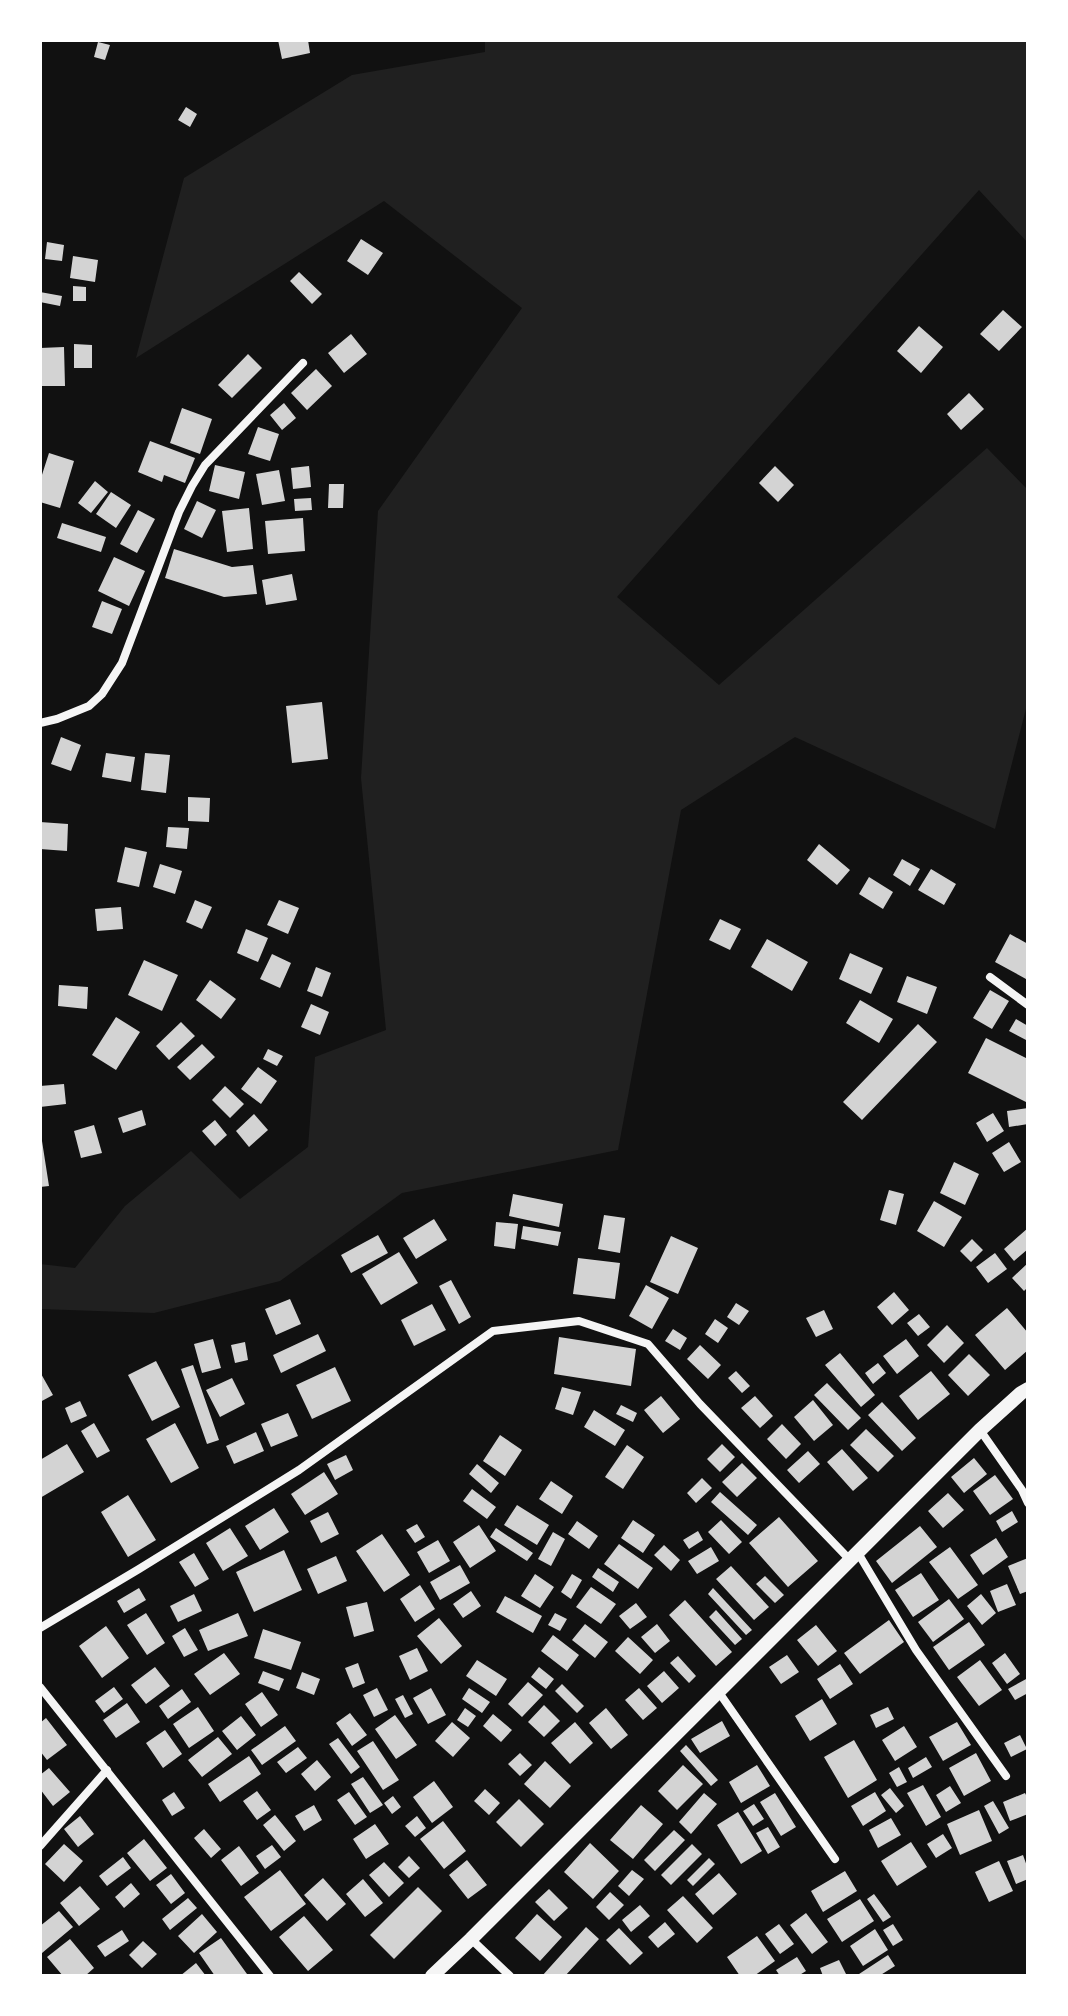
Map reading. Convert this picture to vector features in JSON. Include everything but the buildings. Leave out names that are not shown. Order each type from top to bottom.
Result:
[{"type":"highway","points":[[432,1976],[980,1430],[1028,1389]]},
{"type":"street","points":[[40,723],[89,706],[102,694],[122,663],[179,512],[192,486],[205,465],[303,363]]},
{"type":"street","points":[[990,977],[1028,1005]]},
{"type":"street","points":[[40,1628],[299,1470],[493,1331],[579,1321],[648,1344],[700,1404],[854,1557],[1006,1776]]},
{"type":"street","points":[[980,1430],[1028,1503]]},
{"type":"street","points":[[40,1687],[270,1976]]},
{"type":"street","points":[[718,1691],[835,1859]]},
{"type":"street","points":[[40,1846],[107,1770]]},
{"type":"street","points":[[471,1939],[510,1976]]},
{"type":"shaded area","points":[[485,40],[1028,40],[1028,243],[979,190],[617,597],[719,685],[987,448],[1028,490],[1028,701],[995,829],[795,737],[681,810],[618,1150],[402,1193],[280,1281],[154,1313],[40,1309],[40,1264],[75,1268],[125,1206],[191,1151],[240,1199],[308,1147],[315,1057],[386,1030],[361,778],[378,511],[522,308],[384,201],[136,358],[184,178],[352,75],[485,52]]}]
